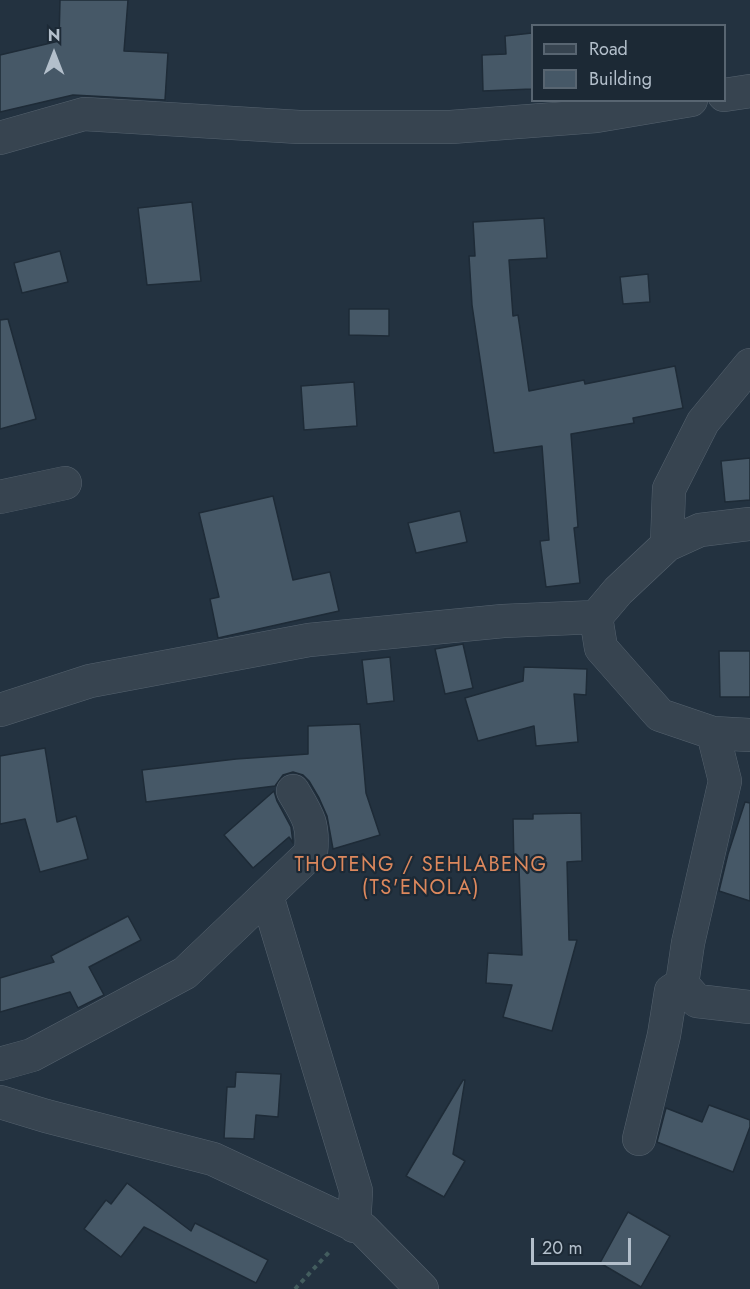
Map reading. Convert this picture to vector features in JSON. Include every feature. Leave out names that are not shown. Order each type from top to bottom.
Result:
[{"type":"street","points":[[726,95],[750,91]]},
{"type":"street","points":[[0,138],[84,114],[299,127],[451,127],[596,116],[679,102]]},
{"type":"street","points":[[667,545],[669,489],[703,422],[750,365]]},
{"type":"street","points":[[0,497],[65,483]]},
{"type":"street","points":[[0,710],[90,681],[309,640],[503,621],[596,617],[618,591],[667,545],[700,530],[750,524]]},
{"type":"street","points":[[596,617],[602,648],[660,715],[713,733],[750,735]]},
{"type":"street","points":[[639,1139],[672,991],[682,984],[688,943],[725,781],[713,733]]},
{"type":"street","points":[[0,1064],[32,1055],[185,973],[311,853],[313,834],[309,817],[294,791]]},
{"type":"street","points":[[267,896],[356,1191],[354,1226]]},
{"type":"street","points":[[682,984],[697,1001],[750,1007]]},
{"type":"street","points":[[0,1102],[213,1159],[363,1229],[422,1289]]},
{"type":"path","points":[[295,1289],[354,1226]]},
{"type":"building","points":[[60,0],[128,0],[124,51],[168,53],[165,100],[73,95],[0,112],[0,55],[59,41]]},
{"type":"building","points":[[531,33],[531,89],[483,91],[482,55],[506,54],[505,36]]},
{"type":"building","points":[[192,202],[201,281],[147,285],[138,208]]},
{"type":"building","points":[[544,218],[547,258],[509,260],[513,316],[518,315],[529,391],[584,380],[585,384],[675,366],[683,408],[633,418],[634,423],[571,434],[578,527],[574,528],[580,583],[546,587],[540,541],[549,540],[542,446],[494,453],[472,305],[469,256],[475,256],[473,222]]},
{"type":"building","points":[[60,251],[68,282],[22,293],[14,263]]},
{"type":"building","points":[[648,274],[650,302],[623,304],[620,277]]},
{"type":"building","points":[[349,309],[389,309],[389,336],[349,335]]},
{"type":"building","points":[[8,319],[36,419],[0,429],[0,320]]},
{"type":"building","points":[[354,382],[357,426],[304,430],[301,386]]},
{"type":"building","points":[[750,458],[750,500],[725,502],[721,461]]},
{"type":"building","points":[[273,496],[293,580],[330,572],[339,611],[218,638],[210,599],[219,597],[199,513]]},
{"type":"building","points":[[460,511],[467,542],[416,553],[408,523]]},
{"type":"building","points":[[463,644],[473,688],[445,694],[435,649]]},
{"type":"building","points":[[719,651],[750,651],[750,697],[720,697]]},
{"type":"building","points":[[390,657],[394,701],[367,704],[362,660]]},
{"type":"building","points":[[524,667],[587,669],[586,695],[574,694],[578,742],[536,746],[534,726],[478,741],[465,698],[523,681]]},
{"type":"building","points":[[360,724],[366,793],[380,835],[333,849],[327,816],[319,798],[303,775],[293,772],[283,775],[275,786],[146,802],[142,770],[236,759],[308,754],[308,726]]},
{"type":"building","points":[[45,748],[57,822],[76,816],[88,859],[40,872],[25,819],[0,824],[0,756]]},
{"type":"building","points":[[274,791],[291,827],[293,843],[289,837],[253,868],[224,835]]},
{"type":"building","points":[[745,802],[750,803],[750,901],[719,891]]},
{"type":"building","points":[[581,813],[582,861],[567,862],[569,940],[577,940],[552,1031],[503,1017],[512,985],[486,983],[488,953],[522,955],[519,868],[514,868],[513,819],[533,819],[533,814]]},
{"type":"building","points":[[128,916],[141,940],[89,967],[104,995],[78,1008],[70,992],[0,1012],[0,978],[54,962],[51,956]]},
{"type":"building","points":[[236,1072],[281,1074],[278,1117],[256,1115],[254,1139],[224,1138],[227,1087],[235,1087]]},
{"type":"building","points":[[465,1080],[453,1154],[465,1161],[444,1197],[406,1176]]},
{"type":"building","points":[[709,1105],[750,1120],[750,1127],[733,1172],[657,1142],[666,1108],[702,1122]]},
{"type":"building","points":[[127,1183],[191,1231],[195,1223],[268,1260],[256,1283],[144,1227],[121,1257],[84,1229],[106,1200],[111,1204]]},
{"type":"building","points":[[628,1212],[670,1236],[641,1287],[600,1263]]},
{"type":"district","name":"THOTENG / SEHLABENG (TS'ENOLA)","points":[[421,878]]}]
